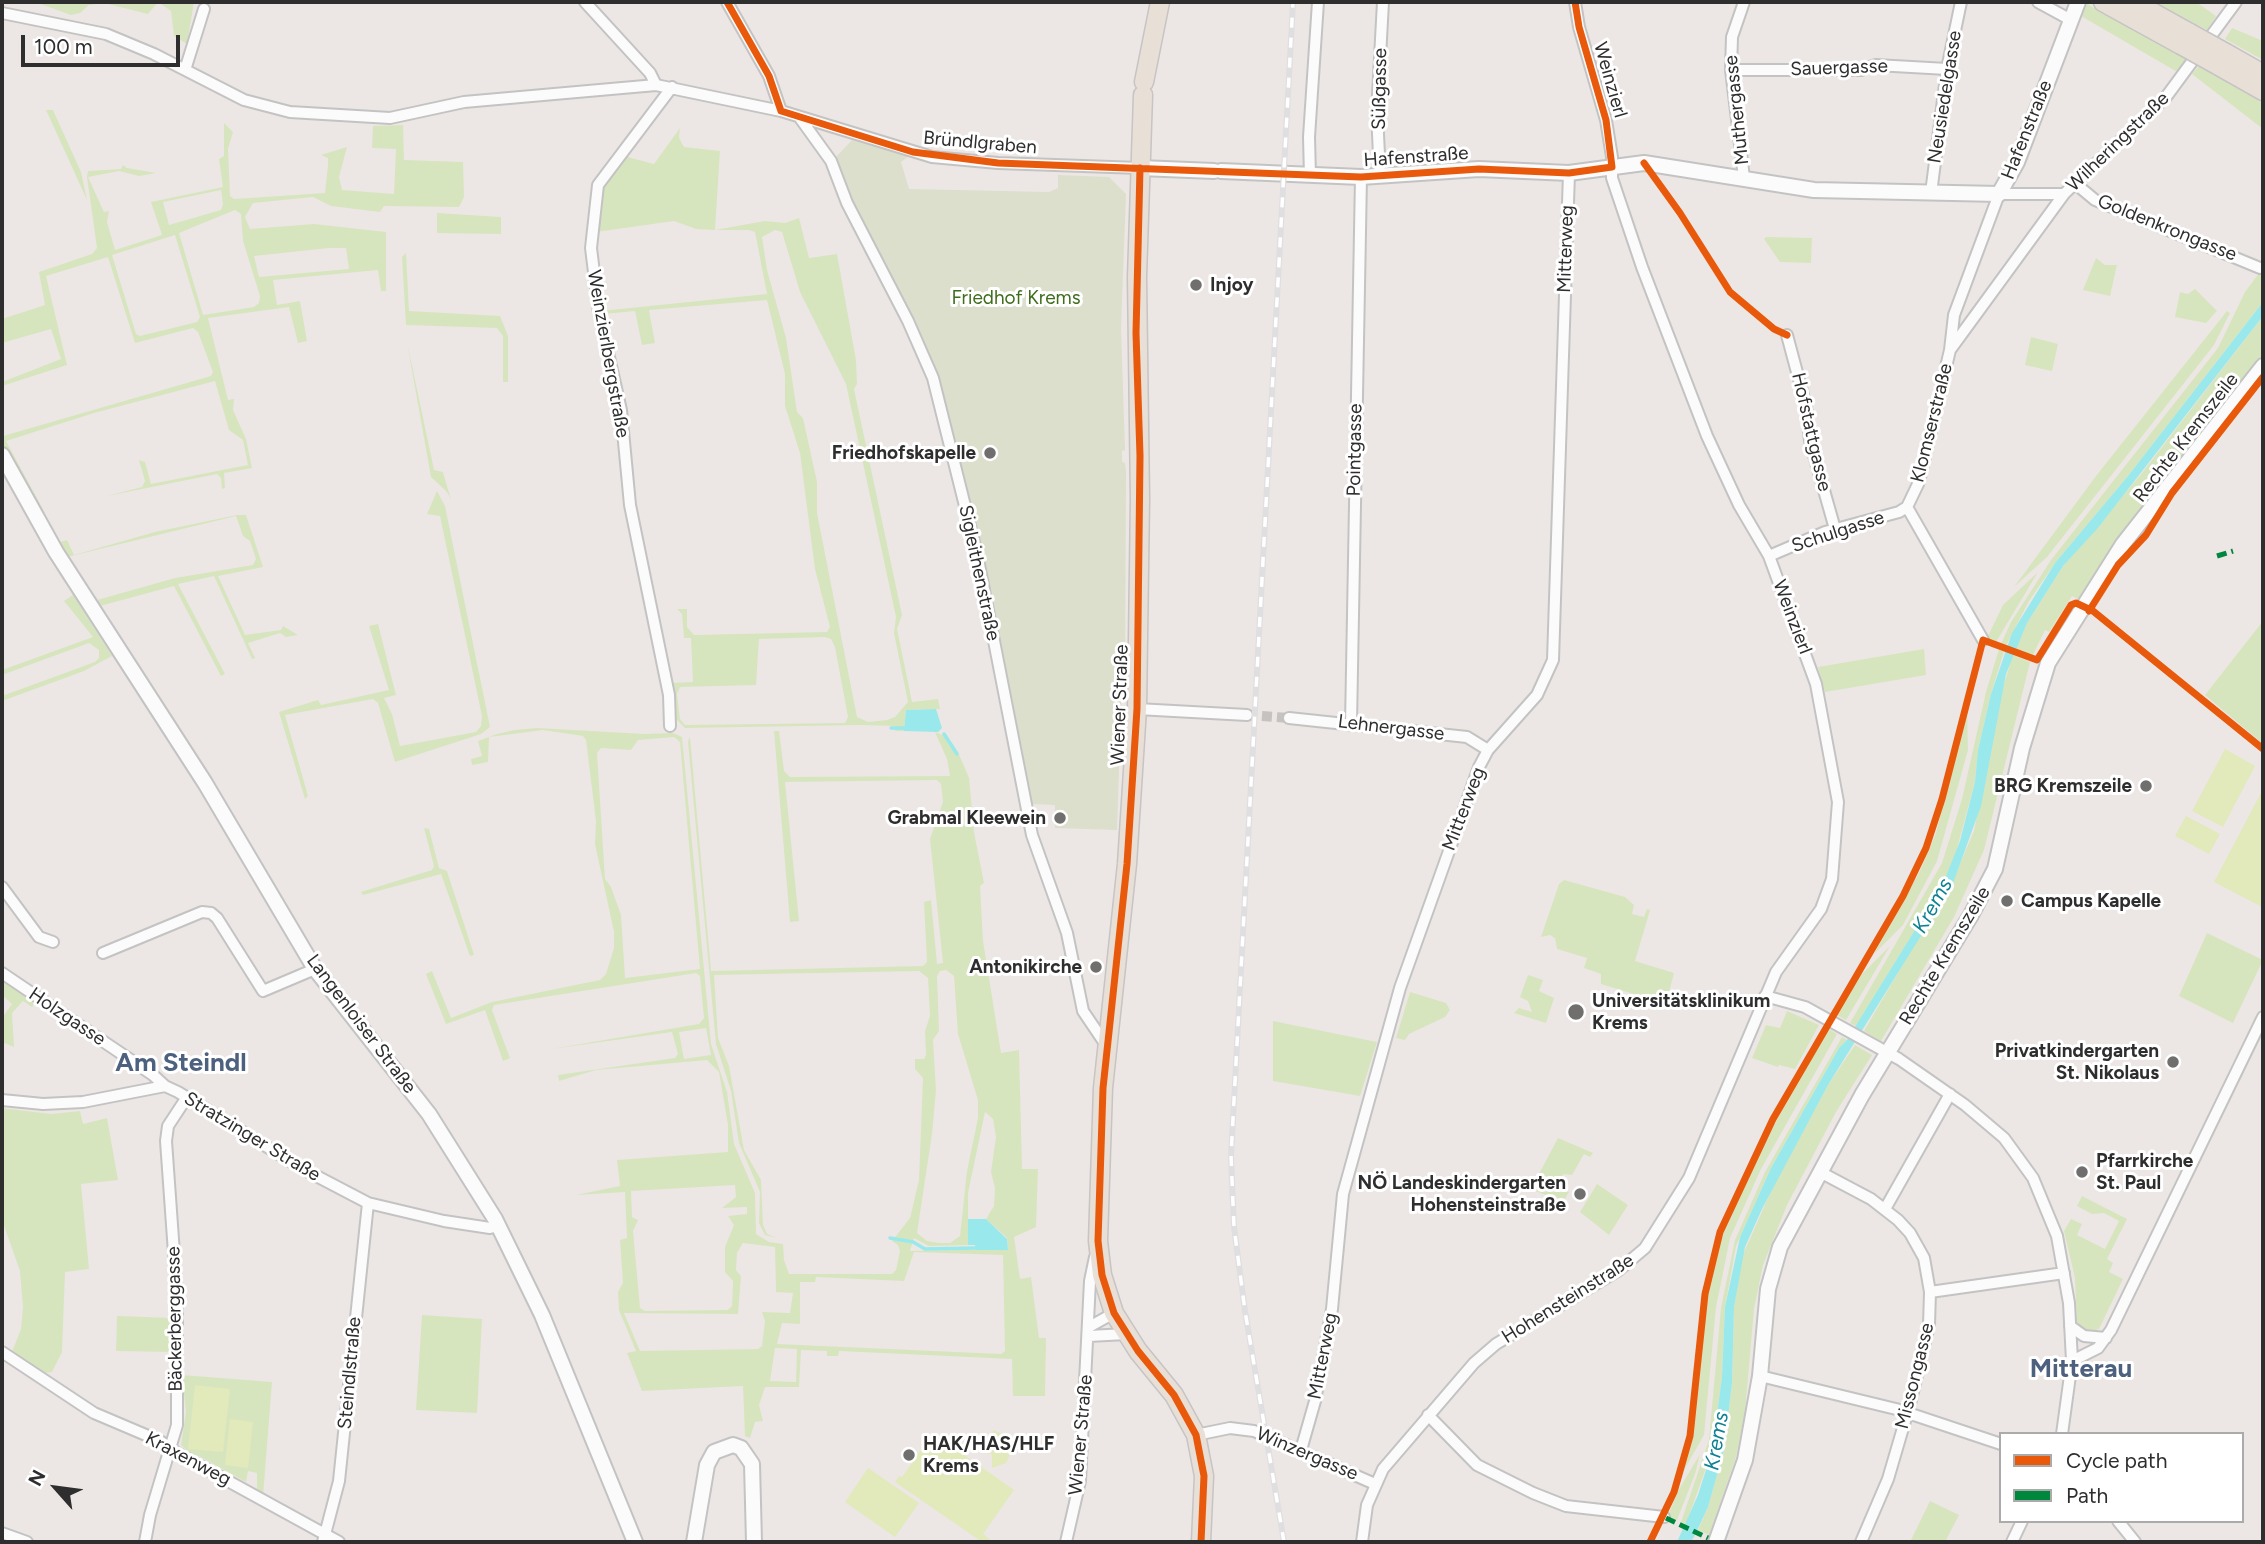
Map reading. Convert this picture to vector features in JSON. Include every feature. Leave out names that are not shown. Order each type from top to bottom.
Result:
[{"type":"main road","name":"Wiener Straße","points":[[1098,1241],[1106,1045],[1127,864],[1137,709],[1140,456],[1136,332],[1140,168],[1144,89],[1160,2]]},
{"type":"main road","points":[[2103,2],[2186,39],[2222,59],[2263,91]]},
{"type":"main road","points":[[2134,2],[2186,39]]},
{"type":"main road","points":[[2222,59],[2263,74]]},
{"type":"main road","points":[[1098,1241],[1102,1275],[1114,1314],[1126,1334],[1174,1395],[1196,1435],[1204,1476],[1201,1542]]},
{"type":"street","points":[[585,2],[650,73],[656,85]]},
{"type":"street","points":[[727,2],[769,76],[781,111]]},
{"type":"street","points":[[1310,176],[1309,137],[1318,2]]},
{"type":"street","name":"Süßgasse","points":[[1380,176],[1377,113],[1383,2]]},
{"type":"street","points":[[1567,2],[1576,7]]},
{"type":"street","name":"Muthergasse","points":[[1744,2],[1732,37],[1731,70],[1744,178]]},
{"type":"street","name":"Neusiedelgasse","points":[[1931,193],[1947,69],[1961,2]]},
{"type":"street","points":[[2038,2],[2071,20]]},
{"type":"street","name":"Hafenstraße","points":[[1140,168],[1361,177],[1479,169],[1569,173],[1644,163],[1832,191],[1999,194],[2013,173],[2078,2]]},
{"type":"street","name":"Wilheringstraße","points":[[1950,350],[2064,194],[2077,185],[2166,97],[2236,2]]},
{"type":"street","name":"Weinzierl","points":[[1576,7],[1606,120],[1612,178],[1642,267],[1707,436],[1739,505],[1769,556],[1816,684],[1835,781],[1838,811],[1828,894],[1821,909],[1776,972],[1765,996]]},
{"type":"street","points":[[185,70],[204,9]]},
{"type":"street","name":"Bründlgraben","points":[[2,13],[106,34],[267,108],[390,118],[464,102],[656,85],[781,111],[932,157],[991,163],[1140,168]]},
{"type":"street","name":"Sauergasse","points":[[1731,70],[1861,70],[1876,65],[1947,69]]},
{"type":"street","name":"Weinzierlbergstraße","points":[[670,726],[668,695],[630,505],[621,410],[599,313],[591,248],[598,185],[672,87]]},
{"type":"street","name":"Sigleithenstraße","points":[[800,118],[831,161],[847,203],[908,321],[933,378],[977,554],[1032,835],[1067,933],[1083,1012],[1106,1045]]},
{"type":"street","name":"Mitterweg","points":[[1301,1450],[1324,1358],[1332,1309],[1343,1194],[1400,988],[1472,781],[1488,750],[1537,695],[1553,660],[1569,173]]},
{"type":"street","name":"Pointgasse","points":[[1351,724],[1361,177]]},
{"type":"street","name":"Goldenkrongasse","points":[[2077,185],[2095,201],[2260,268]]},
{"type":"street","points":[[1999,194],[2064,194]]},
{"type":"street","name":"Klomserstraße","points":[[1983,640],[1907,507],[1919,482],[1950,350],[1954,315],[1999,194]]},
{"type":"street","name":"Hofstattgasse","points":[[1787,335],[1806,406],[1810,441],[1835,529]]},
{"type":"street","name":"Rechte Kremszeile","points":[[1716,1542],[1745,1460],[1760,1376],[1765,1311],[1773,1267],[1780,1247],[1882,1050],[1995,869],[2022,748],[2043,676],[2054,653],[2123,544],[2263,366]]},
{"type":"street","name":"Langenloiser Straße","points":[[2,455],[49,540],[205,783],[315,969],[429,1114],[498,1226],[542,1315],[635,1542]]},
{"type":"street","name":"Schulgasse","points":[[1769,556],[1835,529],[1899,512],[1907,507]]},
{"type":"street","points":[[1137,709],[1247,715]]},
{"type":"street","name":"Lehnergasse","points":[[1289,718],[1467,737],[1488,750]]},
{"type":"street","points":[[2,887],[39,937],[54,942]]},
{"type":"street","points":[[103,953],[202,912],[211,912],[262,991],[315,969]]},
{"type":"street","name":"Holzgasse","points":[[2,973],[153,1074],[165,1086]]},
{"type":"street","points":[[1765,996],[1805,1007],[1882,1050],[1950,1094],[2004,1138],[2034,1178],[2057,1236],[2070,1326],[2072,1361],[2062,1432]]},
{"type":"street","name":"Hohensteinstraße","points":[[1362,1542],[1367,1505],[1375,1484],[1396,1451],[1485,1352],[1619,1270],[1645,1248],[1689,1178],[1765,996]]},
{"type":"street","points":[[2072,1361],[2098,1348],[2106,1338],[2263,1017]]},
{"type":"street","name":"Stratzinger Straße","points":[[2,1100],[43,1104],[83,1102],[165,1086],[303,1169],[368,1203],[444,1222],[490,1228],[498,1226]]},
{"type":"street","points":[[1885,1209],[1950,1094]]},
{"type":"street","name":"Bäckerberggasse","points":[[145,1542],[150,1515],[177,1425],[177,1295],[166,1142],[168,1126],[187,1097]]},
{"type":"street","name":"Missongasse","points":[[1820,1172],[1885,1209],[1898,1220],[1918,1244],[1924,1258],[1930,1292],[1929,1325],[1908,1413],[1888,1479],[1861,1542]]},
{"type":"street","name":"Steindlstraße","points":[[324,1538],[340,1481],[368,1203]]},
{"type":"street","name":"Wiener Straße","points":[[1066,1542],[1080,1481],[1090,1281],[1098,1241]]},
{"type":"street","points":[[1930,1292],[2064,1273]]},
{"type":"street","points":[[1089,1331],[1114,1314]]},
{"type":"street","points":[[2070,1326],[2084,1336],[2106,1338]]},
{"type":"street","points":[[1089,1331],[1126,1334]]},
{"type":"street","name":"Kraxenweg","points":[[2,1352],[94,1413],[160,1441],[324,1538],[339,1542]]},
{"type":"street","points":[[1760,1376],[1908,1413],[1999,1443]]},
{"type":"street","points":[[1428,1415],[1477,1465],[1533,1493],[1566,1506],[1664,1517]]},
{"type":"street","name":"Winzergasse","points":[[1196,1435],[1243,1428],[1301,1450],[1375,1484]]},
{"type":"street","points":[[694,1542],[707,1465],[714,1452],[733,1445],[741,1448],[752,1464],[754,1542]]},
{"type":"street","points":[[2012,1542],[2021,1523]]},
{"type":"street","points":[[2120,1523],[2135,1542]]},
{"type":"street","points":[[2,1533],[27,1542]]},
{"type":"green space","points":[[35,2],[158,2],[148,14],[104,3],[89,5],[80,13],[71,15]]},
{"type":"green space","points":[[158,2],[194,2],[187,44],[174,36],[171,11]]},
{"type":"green space","points":[[2154,2],[2196,2],[2216,16],[2207,30]]},
{"type":"green space","points":[[2087,4],[2188,60],[2179,73],[2081,16]]},
{"type":"green space","points":[[2232,28],[2263,41],[2263,60],[2225,39]]},
{"type":"green space","points":[[2199,66],[2263,103],[2263,129],[2192,74]]},
{"type":"green space","points":[[46,110],[53,110],[81,172],[87,200]]},
{"type":"green space","points":[[224,123],[233,132],[228,149],[230,196],[234,199],[325,193],[328,158],[321,155],[347,147],[339,177],[342,190],[394,194],[396,149],[372,148],[373,126],[403,125],[404,160],[463,162],[464,197],[459,207],[384,206],[380,212],[331,206],[313,197],[253,203],[245,217],[250,229],[314,224],[386,232],[386,291],[381,291],[378,270],[273,280],[277,305],[300,301],[307,341],[298,343],[289,307],[208,318],[228,400],[234,399],[233,410],[246,439],[252,468],[224,473],[225,488],[222,489],[221,478],[217,474],[107,496],[142,487],[145,481],[139,460],[145,462],[151,484],[248,465],[243,440],[229,430],[215,381],[94,413],[6,441],[45,513],[40,514],[2,443],[2,434],[3,436],[211,376],[213,372],[198,332],[193,328],[135,343],[108,257],[46,276],[67,365],[2,386],[2,382],[61,359],[51,329],[2,343],[2,319],[45,305],[39,272],[92,254],[97,248],[87,177],[88,171],[121,169],[123,165],[156,173],[139,176],[119,171],[88,177],[104,212],[109,211],[107,222],[115,250],[162,235],[151,202],[223,187],[219,159],[224,156]],"holes":[[[221,190],[223,204],[221,210],[169,225],[163,202]],[[235,210],[241,214],[243,241],[260,296],[259,303],[254,307],[203,315],[179,233]],[[175,235],[200,317],[197,322],[140,336],[136,334],[112,255]],[[346,248],[349,269],[259,277],[254,256]]]},
{"type":"green space","points":[[680,128],[679,138],[684,147],[720,151],[715,230],[696,229],[674,221],[596,232],[601,187],[624,156],[654,164]]},
{"type":"green space","name":"Friedhof Krems","points":[[852,140],[909,156],[901,162],[909,189],[1049,192],[1058,188],[1058,175],[1109,177],[1126,194],[1121,328],[1125,450],[1122,451],[1122,462],[1125,463],[1126,471],[1125,681],[1122,682],[1117,830],[1055,828],[1055,805],[1032,804],[981,553],[934,371],[866,237],[834,159]]},
{"type":"green space","points":[[437,213],[501,217],[501,234],[437,233]]},
{"type":"green space","points":[[799,218],[809,258],[837,254],[856,360],[857,384],[854,389],[902,615],[897,629],[912,702],[938,699],[940,709],[906,710],[904,731],[895,731],[897,726],[860,725],[685,728],[677,720],[671,683],[693,682],[691,638],[684,638],[682,614],[677,609],[687,609],[687,627],[694,635],[827,632],[830,627],[815,569],[800,453],[785,406],[785,374],[767,300],[649,310],[655,343],[642,345],[635,311],[604,314],[601,311],[767,294],[755,232],[715,230],[765,221],[785,223]],"holes":[[[775,230],[782,232],[800,292],[846,384],[896,617],[894,633],[908,702],[895,717],[887,720],[868,722],[857,717],[817,513],[817,482],[803,418],[797,412],[786,338],[767,270],[762,237]],[[759,639],[831,639],[835,647],[848,717],[845,723],[685,725],[680,719],[677,694],[680,687],[756,685]]]},
{"type":"green space","points":[[1812,238],[1811,263],[1780,262],[1764,239]]},
{"type":"green space","points":[[406,253],[409,311],[500,316],[508,336],[508,382],[503,382],[503,336],[497,328],[406,325],[402,257]]},
{"type":"green space","points":[[2096,258],[2105,265],[2117,265],[2110,296],[2083,290]]},
{"type":"green space","points":[[2263,268],[2263,302],[2128,476],[2055,563],[2029,601],[2006,646],[2001,644],[2011,622],[2051,560],[2218,348],[2245,292]]},
{"type":"green space","points":[[2195,289],[2217,311],[2206,323],[2175,317],[2180,292],[2188,294]]},
{"type":"green space","points":[[2227,311],[2230,313],[2214,345],[2047,557],[2014,587],[2096,476]]},
{"type":"green space","points":[[2263,316],[2263,356],[2080,600],[2072,596],[2049,632],[2045,630],[2032,657],[2015,650],[2027,623],[2063,566],[2142,473]]},
{"type":"green space","points":[[2031,337],[2058,344],[2052,371],[2025,365]]},
{"type":"green space","points":[[407,342],[434,470],[443,472],[451,500],[447,492],[431,477]]},
{"type":"green space","points":[[437,491],[445,506],[490,727],[481,734],[395,762],[378,703],[373,699],[285,715],[308,796],[305,799],[279,712],[318,700],[321,705],[389,690],[369,626],[378,624],[396,695],[384,698],[392,714],[400,746],[476,732],[481,726],[482,716],[440,516],[427,514]]},
{"type":"green space","points":[[237,515],[246,515],[263,567],[218,576],[245,635],[281,630],[283,626],[298,635],[286,637],[280,633],[248,643],[255,658],[252,659],[214,576],[178,584],[225,674],[221,676],[174,586],[100,606],[97,600],[175,578],[253,565],[256,559],[250,541],[243,536],[236,516],[67,557],[57,543],[67,540],[74,555],[155,532]]},
{"type":"green space","points":[[2038,572],[1996,642],[1987,638],[2003,605]]},
{"type":"green space","points":[[73,595],[112,656],[84,671],[2,701],[2,696],[95,662],[99,658],[99,650],[89,643],[2,675],[2,670],[93,637],[64,601]]},
{"type":"green space","points":[[2263,621],[2263,744],[2205,695]]},
{"type":"green space","points":[[1924,649],[1926,675],[1825,692],[1818,667]]},
{"type":"green space","points":[[1999,649],[2004,651],[1991,694],[1978,750],[1975,782],[1955,856],[1942,886],[1856,1026],[1850,1023],[1942,863],[1962,799],[1986,692]]},
{"type":"green space","points":[[2013,655],[2030,662],[1984,850],[1954,917],[1881,1041],[1864,1031],[1924,928],[1944,901],[1974,831],[2000,697]]},
{"type":"green space","points":[[1967,704],[1968,750],[1937,861],[1903,925],[1874,954],[1920,871],[1936,833]]},
{"type":"green space","points":[[537,728],[673,733],[682,737],[711,1044],[727,1092],[734,1144],[755,1193],[756,1234],[769,1242],[783,1244],[784,1260],[789,1274],[892,1274],[896,1270],[900,1251],[898,1245],[892,1241],[910,1218],[919,1180],[923,1078],[915,1069],[915,1059],[924,1059],[926,1055],[925,1031],[930,1016],[928,978],[919,971],[714,975],[718,1038],[729,1066],[744,1150],[761,1180],[763,1225],[767,1234],[777,1238],[765,1235],[759,1223],[760,1192],[739,1143],[731,1091],[716,1044],[688,742],[690,737],[711,971],[923,966],[927,962],[924,902],[931,900],[937,964],[943,963],[930,839],[943,802],[941,784],[937,780],[785,782],[799,921],[790,922],[774,731],[779,731],[784,771],[790,777],[950,776],[947,759],[935,732],[942,735],[945,732],[958,752],[969,778],[974,832],[984,883],[980,886],[983,941],[1001,1053],[1019,1050],[1022,1169],[1038,1169],[1036,1227],[1014,1237],[1020,1279],[1031,1277],[1039,1338],[1046,1338],[1045,1396],[1013,1396],[1012,1359],[839,1351],[838,1356],[827,1356],[827,1351],[801,1350],[799,1387],[765,1387],[759,1405],[763,1421],[755,1422],[750,1438],[745,1436],[743,1386],[642,1391],[627,1353],[636,1351],[619,1310],[618,1292],[623,1283],[620,1240],[627,1238],[625,1192],[576,1195],[620,1186],[617,1160],[728,1152],[728,1125],[719,1072],[707,1060],[596,1070],[559,1081],[558,1075],[675,1058],[678,1054],[672,1032],[551,1049],[699,1024],[704,1018],[700,976],[696,973],[494,1005],[492,1010],[510,1058],[503,1061],[485,1010],[446,1024],[426,974],[432,971],[451,1018],[492,1002],[600,980],[606,974],[614,948],[614,932],[595,844],[596,821],[586,740],[583,736],[543,730],[489,737],[488,762],[472,765],[471,759],[482,756],[478,741],[497,734]],"holes":[[[674,737],[680,742],[700,969],[625,978],[621,915],[611,887],[605,879],[597,753],[601,748],[631,750],[638,740]],[[946,970],[954,976],[958,1034],[978,1100],[978,1118],[967,1171],[960,1236],[950,1243],[927,1241],[917,1233],[936,1090],[933,1040],[939,1031],[937,976],[940,971]],[[706,1028],[711,1055],[684,1059],[679,1032]],[[985,1112],[993,1119],[996,1137],[991,1172],[995,1188],[994,1206],[986,1219],[1007,1238],[1008,1249],[910,1251],[914,1238],[929,1246],[968,1245],[968,1193]],[[735,1185],[736,1197],[722,1208],[747,1207],[747,1214],[728,1216],[734,1225],[725,1247],[725,1272],[733,1281],[732,1306],[728,1310],[645,1311],[640,1308],[633,1231],[638,1220],[632,1217],[631,1191]],[[743,1243],[775,1247],[776,1292],[793,1293],[790,1313],[762,1312],[765,1321],[762,1346],[758,1349],[640,1351],[624,1313],[738,1314],[741,1276],[736,1270],[737,1253]],[[914,1252],[1003,1255],[1005,1351],[1001,1354],[777,1344],[782,1323],[800,1324],[800,1282],[815,1282],[816,1277],[904,1281]],[[775,1348],[797,1349],[796,1382],[770,1381]]]},
{"type":"green space","points":[[2225,749],[2255,766],[2223,827],[2192,811]]},
{"type":"green space","points":[[2263,789],[2263,903],[2262,907],[2214,882]]},
{"type":"green space","points":[[2186,816],[2220,834],[2209,854],[2175,836]]},
{"type":"green space","points":[[424,828],[429,829],[439,868],[447,871],[474,955],[470,956],[441,874],[363,895],[361,892],[432,870],[434,866]]},
{"type":"green space","points":[[1564,880],[1625,897],[1634,905],[1632,914],[1644,917],[1647,909],[1650,910],[1635,961],[1674,973],[1666,1004],[1601,984],[1601,974],[1584,968],[1587,958],[1557,949],[1555,938],[1550,935],[1541,937],[1559,884]]},
{"type":"green space","points":[[2207,933],[2263,960],[2233,1023],[2179,996]]},
{"type":"green space","points":[[1890,946],[1846,1020],[1835,1014],[1859,977]]},
{"type":"green space","points":[[1528,975],[1543,980],[1539,991],[1554,998],[1546,1023],[1514,1013],[1519,1008],[1532,1012],[1528,1001],[1520,997]]},
{"type":"green space","points":[[2,980],[35,1002],[32,1007],[23,1001],[12,1013],[14,1047],[2,1042],[2,1018],[12,1004],[2,995]]},
{"type":"green space","points":[[1410,992],[1446,1003],[1450,1010],[1445,1017],[1409,1034],[1405,1040],[1396,1038]]},
{"type":"green space","points":[[1787,1011],[1819,1025],[1795,1069],[1779,1065],[1778,1067],[1752,1058],[1766,1025],[1780,1028]]},
{"type":"green space","points":[[1273,1021],[1377,1042],[1360,1096],[1273,1081]]},
{"type":"green space","points":[[1827,1028],[1837,1034],[1761,1169],[1730,1238],[1716,1307],[1704,1435],[1683,1472],[1696,1414],[1707,1295],[1723,1233],[1747,1175]]},
{"type":"green space","points":[[1842,1037],[1847,1040],[1839,1048],[1771,1168],[1736,1246],[1725,1307],[1722,1377],[1712,1451],[1686,1524],[1681,1522],[1709,1440],[1721,1308],[1735,1240],[1765,1172]]},
{"type":"green space","points":[[1855,1045],[1872,1055],[1836,1112],[1787,1205],[1763,1265],[1754,1309],[1745,1412],[1736,1457],[1709,1535],[1698,1530],[1708,1507],[1724,1450],[1732,1383],[1734,1307],[1742,1257],[1774,1184],[1828,1085]]},
{"type":"green space","points":[[2,1108],[51,1114],[80,1111],[83,1124],[107,1118],[118,1180],[81,1184],[89,1269],[65,1272],[62,1352],[52,1372],[45,1373],[12,1352],[21,1329],[23,1307],[20,1271],[2,1220]]},
{"type":"green space","points":[[1558,1138],[1593,1153],[1590,1157],[1584,1154],[1572,1175],[1564,1174],[1560,1178],[1561,1187],[1569,1192],[1563,1202],[1531,1189]]},
{"type":"green space","points":[[1597,1184],[1628,1205],[1609,1235],[1580,1212]]},
{"type":"green space","points":[[2082,1196],[2127,1219],[2107,1259],[2113,1263],[2109,1272],[2123,1279],[2099,1329],[2090,1332],[2077,1323],[2075,1278],[2064,1231],[2071,1219],[2082,1224],[2077,1235],[2105,1249],[2119,1221],[2104,1213],[2092,1214],[2077,1206]]},
{"type":"green space","points":[[422,1315],[482,1319],[477,1413],[416,1410]]},
{"type":"green space","points":[[117,1316],[173,1318],[173,1352],[116,1351]]},
{"type":"green space","points":[[182,1375],[272,1382],[263,1496],[257,1492],[257,1473],[248,1471],[246,1482],[199,1456],[196,1459],[181,1445],[186,1412]]},
{"type":"green space","points":[[195,1385],[230,1389],[223,1452],[188,1449]]},
{"type":"green space","points":[[230,1419],[253,1422],[248,1468],[225,1465]]},
{"type":"green space","points":[[993,1430],[1007,1436],[1012,1450],[1006,1463],[992,1468],[992,1454],[987,1454],[987,1444],[993,1444]]},
{"type":"green space","points":[[933,1433],[1014,1490],[983,1534],[993,1542],[982,1542],[895,1482],[899,1476],[902,1477]]},
{"type":"green space","points":[[1700,1454],[1677,1520],[1668,1516],[1678,1491]]},
{"type":"green space","points":[[868,1468],[919,1503],[895,1537],[845,1502]]},
{"type":"green space","points":[[1930,1501],[1959,1515],[1945,1542],[1910,1542]]},
{"type":"water","name":"Krems","points":[[2263,302],[2263,316],[2097,529],[2063,566],[2027,623],[2006,674],[1981,806],[1952,886],[1828,1085],[1762,1209],[1745,1247],[1734,1307],[1732,1383],[1724,1450],[1708,1507],[1695,1535],[1691,1542],[1677,1542],[1698,1495],[1712,1451],[1722,1377],[1725,1307],[1740,1237],[1771,1168],[1839,1048],[1847,1040],[1942,886],[1960,841],[1975,782],[1978,750],[1991,694],[2012,633],[2055,563],[2128,476]]},
{"type":"water","points":[[936,709],[942,728],[938,732],[904,731],[906,710]]},
{"type":"water","points":[[968,1219],[986,1219],[1007,1239],[1008,1250],[976,1250],[975,1245],[968,1245]]},
{"type":"waterway","points":[[891,728],[904,728]]},
{"type":"waterway","points":[[944,734],[957,754]]},
{"type":"waterway","points":[[890,1238],[913,1242],[925,1249],[975,1248]]},
{"type":"tunnel","points":[[1247,715],[1289,718]]},
{"type":"railway","points":[[1284,1542],[1245,1311],[1234,1227],[1231,1156],[1293,2]]},
{"type":"marked path","points":[[2217,556],[2233,551]]},
{"type":"marked path","points":[[1666,1518],[1708,1538]]},
{"type":"cycle path","points":[[727,2],[769,76],[781,111],[913,152],[998,163],[1361,177],[1479,169],[1569,173],[1612,167],[1606,120],[1579,27],[1575,2]]},
{"type":"cycle path","points":[[1644,163],[1680,213],[1730,292],[1774,329],[1787,335]]},
{"type":"cycle path","points":[[1140,168],[1136,333],[1140,456],[1137,709],[1127,864],[1103,1088],[1098,1241],[1102,1275],[1114,1313],[1138,1351],[1174,1395],[1196,1435],[1204,1476],[1201,1542]]},
{"type":"cycle path","points":[[2089,611],[2118,565],[2146,535],[2172,493],[2263,377]]},
{"type":"cycle path","points":[[1650,1542],[1674,1492],[1690,1436],[1705,1294],[1720,1232],[1773,1119],[1903,896],[1926,848],[1942,799],[1983,640],[2037,660],[2071,605],[2076,603],[2093,611],[2263,749]]},
{"type":"place","name":"Injoy","points":[[1196,285]]},
{"type":"place","name":"Friedhofskapelle","points":[[990,453]]},
{"type":"place","name":"BRG Kremszeile","points":[[2146,786]]},
{"type":"place","name":"Grabmal Kleewein","points":[[1060,818]]},
{"type":"place","name":"Campus Kapelle","points":[[2007,901]]},
{"type":"place","name":"Antonikirche","points":[[1096,967]]},
{"type":"place","name":"Universitätsklinikum Krems","points":[[1576,1012]]},
{"type":"place","name":"Privatkindergarten St. Nikolaus","points":[[2173,1062]]},
{"type":"place","name":"Pfarrkirche St. Paul","points":[[2082,1172]]},
{"type":"place","name":"NÖ Landeskindergarten Hohensteinstraße","points":[[1580,1194]]},
{"type":"place","name":"HAK/HAS/HLF Krems","points":[[909,1455]]},
{"type":"district","name":"Am Steindl","points":[[181,1063]]},
{"type":"district","name":"Mitterau","points":[[2081,1369]]}]
